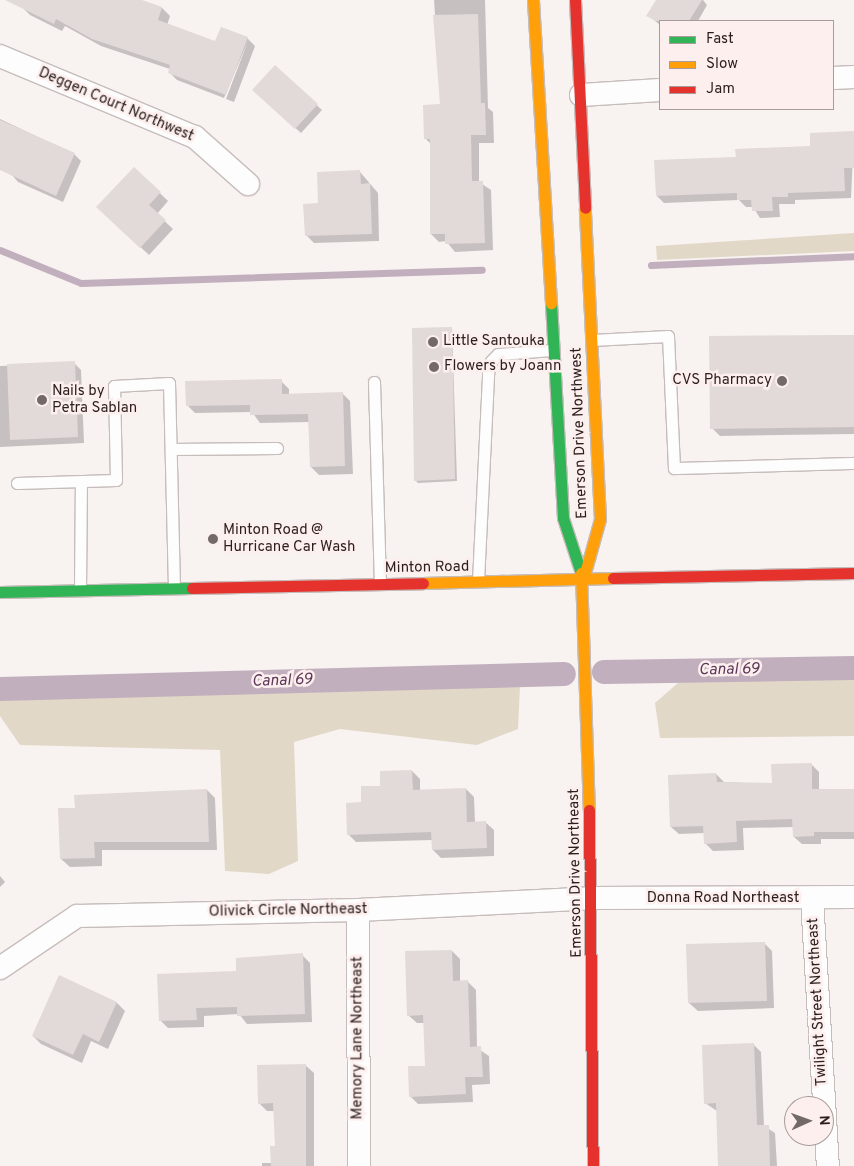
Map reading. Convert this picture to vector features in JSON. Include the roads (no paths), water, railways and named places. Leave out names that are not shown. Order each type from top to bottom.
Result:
[{"type":"street","name":"Emerson Drive Northwest","points":[[533,0],[563,518],[584,580]]},
{"type":"street","name":"Emerson Drive Northwest","points":[[575,0],[600,519],[584,580]]},
{"type":"street","name":"Deggen Court Northwest","points":[[0,56],[195,137],[248,184]]},
{"type":"street","points":[[834,78],[854,77]]},
{"type":"street","points":[[581,95],[659,90]]},
{"type":"street","name":"Minton Road","points":[[0,592],[854,573]]},
{"type":"street","name":"Emerson Drive Northeast","points":[[584,580],[592,898],[593,1166]]},
{"type":"street","name":"Donna Road Northeast","points":[[592,898],[812,899],[854,897]]},
{"type":"street","name":"Olivick Circle Northeast","points":[[0,968],[77,916],[358,910],[592,898]]},
{"type":"street","name":"Twilight Street Northeast","points":[[812,899],[828,1166]]},
{"type":"street","name":"Memory Lane Northeast","points":[[358,910],[359,1166]]},
{"type":"lane","points":[[592,340],[668,336],[674,468],[854,463]]},
{"type":"lane","points":[[478,582],[488,373],[492,361],[498,354],[554,350]]},
{"type":"lane","points":[[374,382],[380,584]]},
{"type":"lane","points":[[16,483],[116,480],[114,386],[169,383],[174,588]]},
{"type":"lane","points":[[171,449],[277,448]]},
{"type":"lane","points":[[80,590],[81,482]]},
{"type":"waterway","points":[[0,250],[81,283],[482,270]]},
{"type":"waterway","points":[[651,265],[854,256]]},
{"type":"waterway","name":"Canal 69","points":[[604,672],[854,668]]},
{"type":"waterway","name":"Canal 69","points":[[0,689],[564,674]]},
{"type":"place","name":"Little Santouka","points":[[433,342]]},
{"type":"place","name":"Flowers by Joann","points":[[434,367]]},
{"type":"place","name":"CVS Pharmacy","points":[[782,381]]},
{"type":"place","name":"Nails by Petra Sablan","points":[[42,400]]},
{"type":"place","name":"Minton Road @ Hurricane Car Wash","points":[[213,539]]}]
